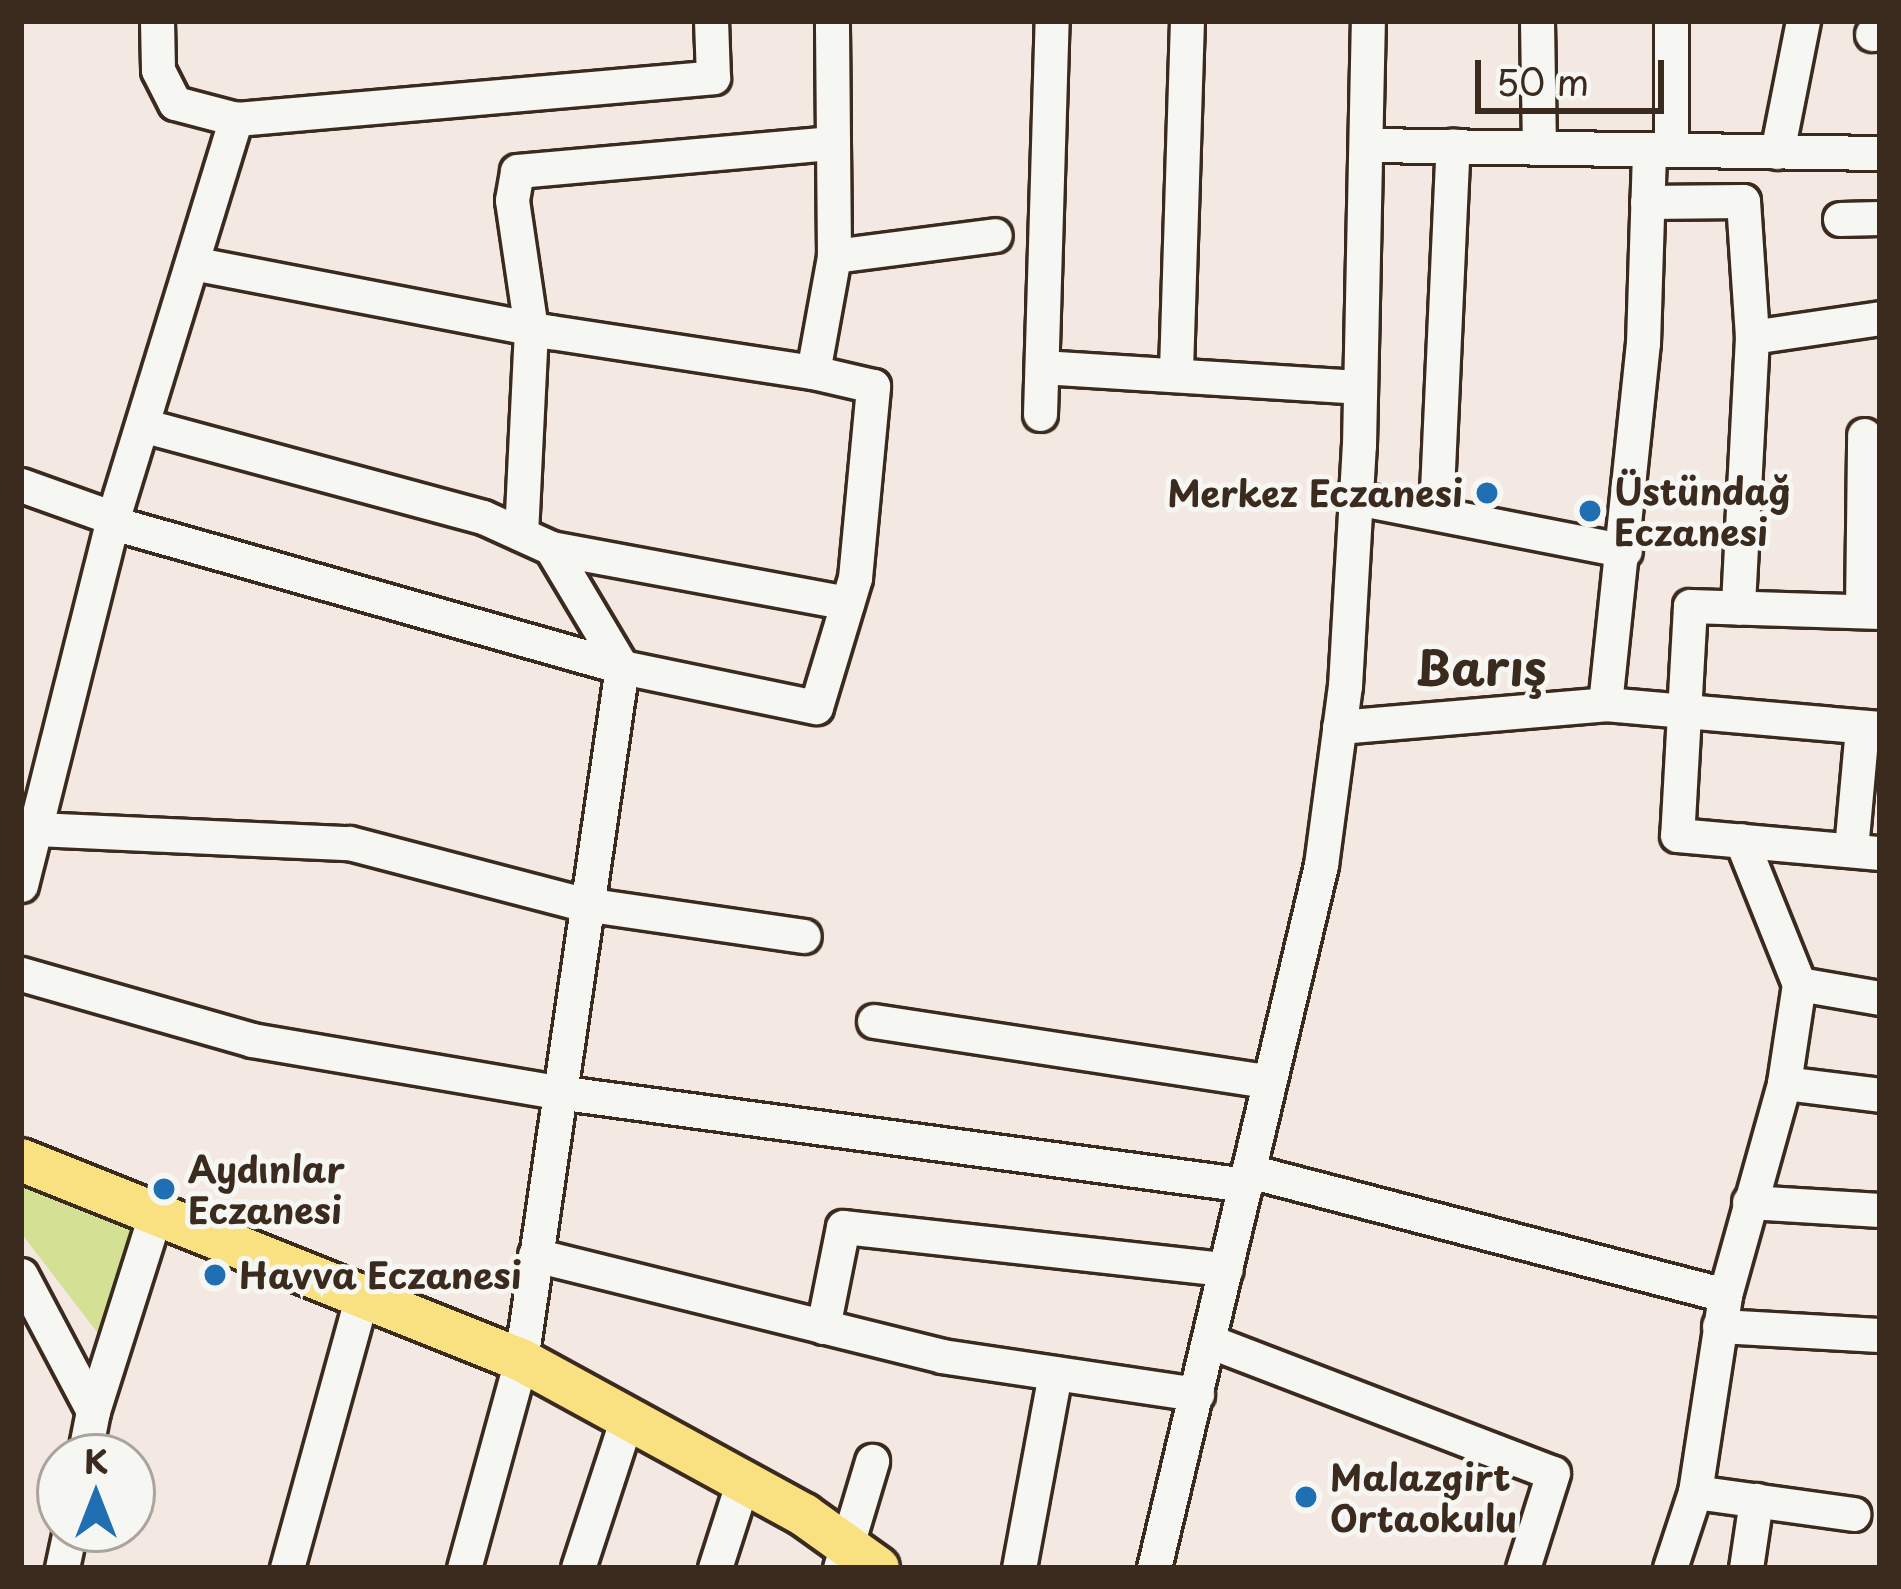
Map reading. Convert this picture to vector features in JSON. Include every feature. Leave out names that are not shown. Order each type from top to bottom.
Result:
[{"type":"main road","points":[[21,1160],[521,1360],[742,1481],[855,1561]]},
{"type":"street","points":[[158,21],[158,70],[175,103],[236,119],[713,77],[711,21]]},
{"type":"street","points":[[813,372],[835,256],[832,21]]},
{"type":"street","points":[[1040,414],[1052,21]]},
{"type":"street","points":[[1175,370],[1187,21]]},
{"type":"street","points":[[1154,1568],[1321,865],[1339,727],[1356,498],[1370,145],[1368,21]]},
{"type":"street","points":[[1538,21],[1539,145]]},
{"type":"street","points":[[1605,704],[1625,551],[1647,202],[1660,149],[1671,21]]},
{"type":"street","points":[[1777,152],[1803,21]]},
{"type":"street","points":[[21,885],[113,521],[236,119]]},
{"type":"street","points":[[464,1568],[521,1360],[622,667],[536,542],[531,328],[512,200],[517,171],[833,143]]},
{"type":"street","points":[[1370,145],[1880,153]]},
{"type":"street","points":[[1436,513],[1453,145]]},
{"type":"street","points":[[1647,202],[1743,200],[1752,337],[1738,608]]},
{"type":"street","points":[[1840,219],[1880,218]]},
{"type":"street","points":[[835,256],[995,235]]},
{"type":"street","points":[[21,485],[113,521],[622,667],[817,707],[847,603],[873,386],[813,372],[531,328],[192,263]]},
{"type":"street","points":[[1752,337],[1880,318]]},
{"type":"street","points":[[1042,367],[1175,370],[1357,387]]},
{"type":"street","points":[[142,425],[483,517],[536,542],[847,603]]},
{"type":"street","points":[[1339,727],[1605,704],[1688,712],[1871,728],[1865,851],[1677,835],[1688,712],[1690,606],[1871,611],[1864,435]]},
{"type":"street","points":[[1356,498],[1625,551]]},
{"type":"street","points":[[36,829],[349,843],[584,904],[804,936]]},
{"type":"street","points":[[1670,1568],[1695,1492],[1722,1310],[1784,1083],[1799,984],[1741,840]]},
{"type":"street","points":[[21,974],[252,1040],[557,1092],[1248,1178],[1722,1310],[1880,1335]]},
{"type":"street","points":[[1799,984],[1880,998]]},
{"type":"street","points":[[874,1022],[1267,1082]]},
{"type":"street","points":[[1784,1083],[1880,1095]]},
{"type":"street","points":[[1749,1202],[1880,1210]]},
{"type":"street","points":[[89,1433],[156,1212]]},
{"type":"street","points":[[823,1327],[843,1227],[1226,1269]]},
{"type":"street","points":[[536,1255],[823,1327],[1055,1373],[1197,1394]]},
{"type":"street","points":[[21,1275],[93,1411]]},
{"type":"street","points":[[287,1568],[362,1295]]},
{"type":"street","points":[[1209,1341],[1553,1473],[1523,1568]]},
{"type":"street","points":[[1019,1568],[1055,1373]]},
{"type":"street","points":[[578,1568],[627,1418]]},
{"type":"street","points":[[855,1561],[872,1461]]},
{"type":"street","points":[[715,1568],[742,1481]]},
{"type":"street","points":[[1695,1492],[1853,1514]]},
{"type":"street","points":[[1746,1568],[1756,1500]]},
{"type":"green space","points":[[21,1172],[134,1216],[100,1336],[21,1233]]},
{"type":"place","name":"Merkez Eczanesi","points":[[1487,493]]},
{"type":"place","name":"Üstündağ Eczanesi","points":[[1590,511]]},
{"type":"place","name":"Aydınlar Eczanesi","points":[[164,1189]]},
{"type":"place","name":"Havva Eczanesi","points":[[215,1275]]},
{"type":"place","name":"Malazgirt Ortaokulu","points":[[1306,1497]]},
{"type":"district","name":"Barış","points":[[1481,667]]}]
